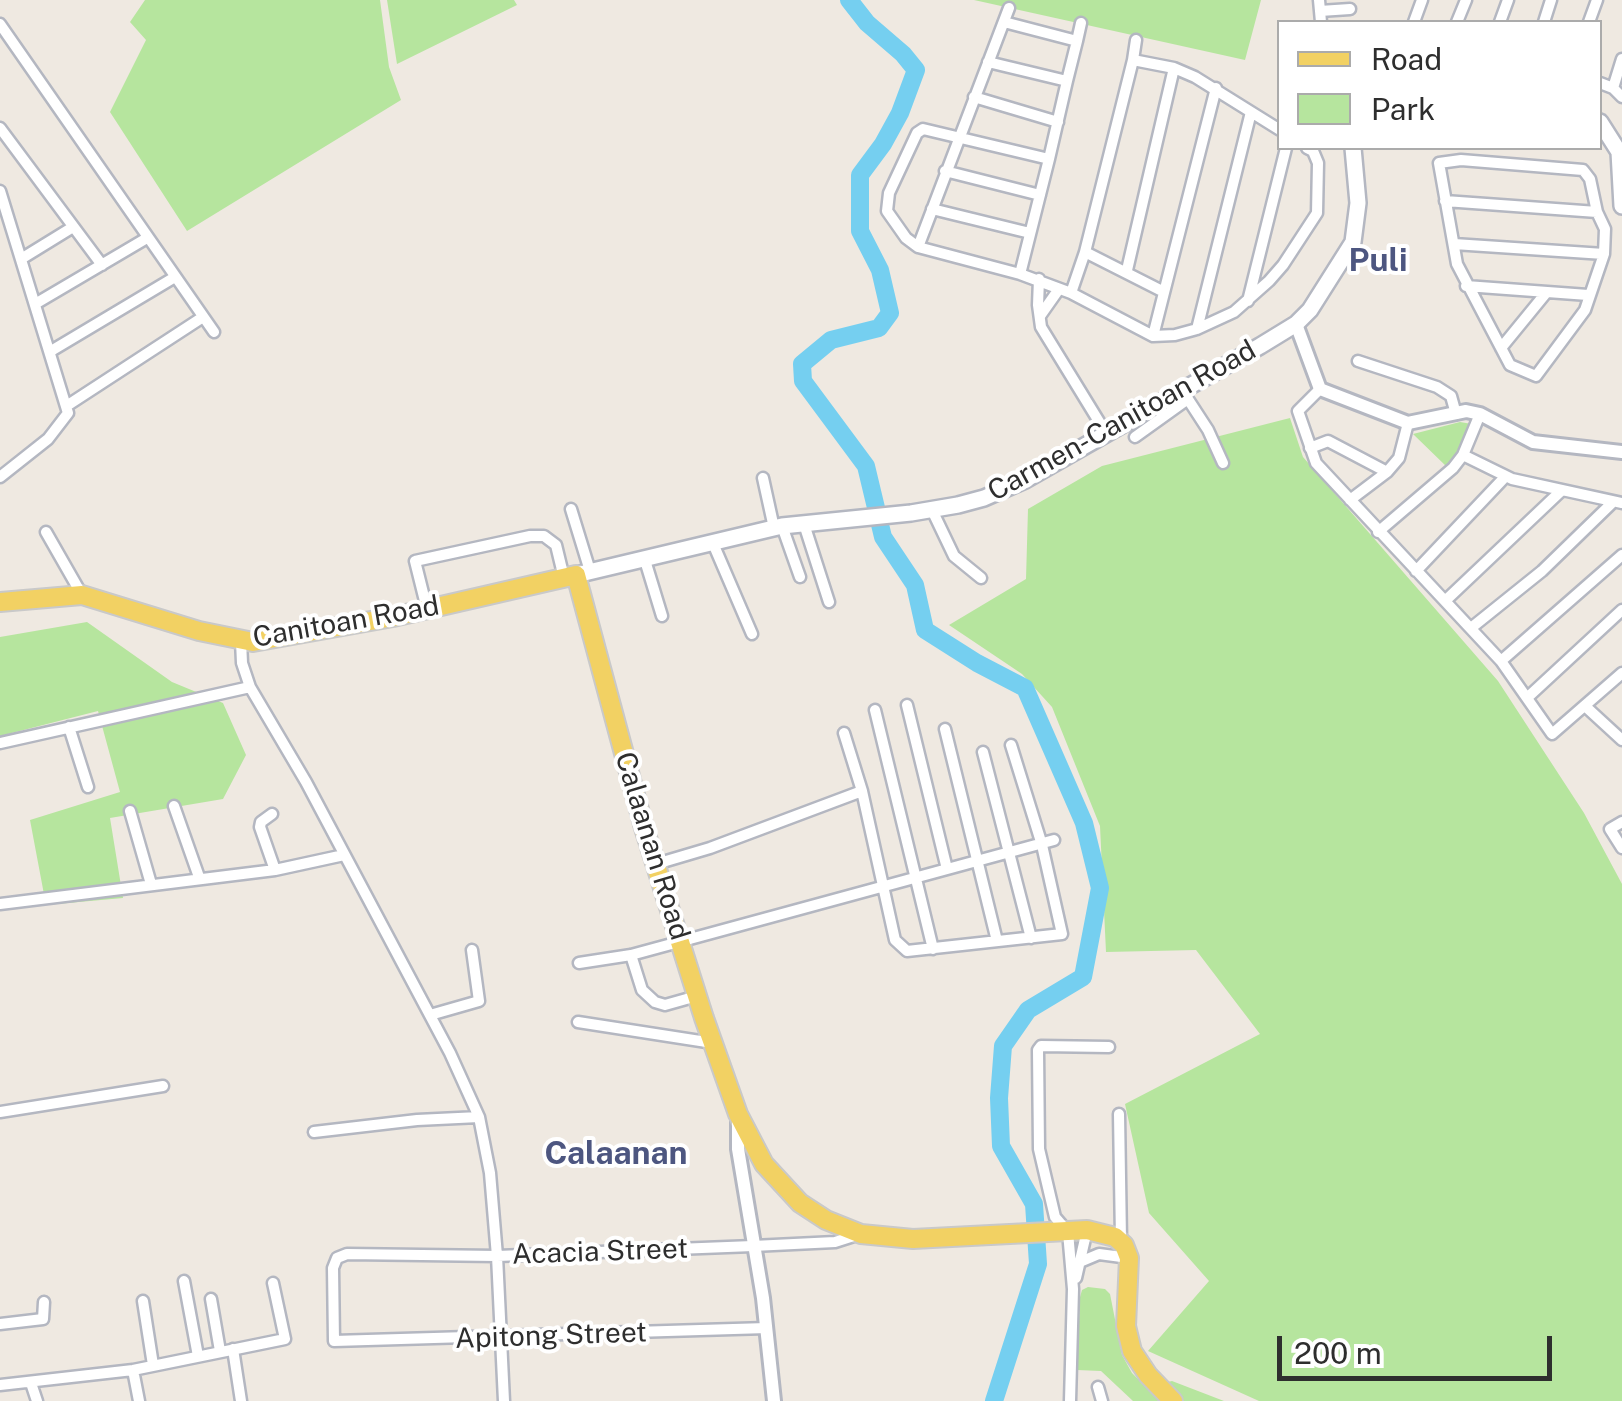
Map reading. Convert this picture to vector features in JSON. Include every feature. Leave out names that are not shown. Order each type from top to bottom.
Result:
[{"type":"main road","points":[[1602,125],[1619,152],[1622,206]]},
{"type":"main road","name":"Carmen-Canitoan Road","points":[[577,575],[778,527],[891,516],[984,498],[1185,395],[1296,324],[1327,288],[1353,242],[1358,204],[1353,150]]},
{"type":"main road","name":"Canitoan Road","points":[[0,602],[82,595],[241,641],[278,640],[577,575]]},
{"type":"main road","name":"Calaanan Road","points":[[577,575],[656,864],[738,1114],[764,1164],[787,1192],[826,1220],[861,1234]]},
{"type":"main road","points":[[861,1234],[913,1238],[1109,1234],[1120,1240],[1130,1258],[1128,1339],[1138,1362],[1173,1401]]},
{"type":"street","points":[[918,247],[1008,8]]},
{"type":"street","points":[[1320,11],[1350,9]]},
{"type":"street","points":[[1004,22],[1077,41]]},
{"type":"street","points":[[1020,274],[1080,23]]},
{"type":"street","points":[[0,24],[214,332]]},
{"type":"street","points":[[1040,316],[1065,291],[1085,252],[1136,40]]},
{"type":"street","points":[[1617,92],[1622,59]]},
{"type":"street","points":[[1133,60],[1174,68],[1216,88],[1277,128]]},
{"type":"street","points":[[988,62],[1067,81]]},
{"type":"street","points":[[1126,270],[1174,68]]},
{"type":"street","points":[[1153,336],[1216,88]]},
{"type":"street","points":[[974,97],[1058,122]]},
{"type":"street","points":[[1197,329],[1251,112]]},
{"type":"street","points":[[0,128],[102,265]]},
{"type":"street","points":[[1049,158],[920,130],[889,194],[887,211],[906,238],[918,247],[1039,280],[1153,336],[1175,336],[1234,312],[1283,266],[1317,214],[1318,163],[1311,150]]},
{"type":"street","points":[[1248,301],[1286,150]]},
{"type":"street","points":[[1510,150],[1510,163]]},
{"type":"street","points":[[1440,163],[1510,163],[1586,172],[1607,239],[1584,310],[1536,376],[1510,365],[1466,286],[1457,264],[1440,163]]},
{"type":"street","points":[[945,171],[1040,195]]},
{"type":"street","points":[[0,191],[68,404],[61,427],[0,477]]},
{"type":"street","points":[[1445,200],[1596,212]]},
{"type":"street","points":[[932,208],[1030,233]]},
{"type":"street","points":[[21,258],[74,226]]},
{"type":"street","points":[[35,304],[147,238]]},
{"type":"street","points":[[1454,244],[1604,254]]},
{"type":"street","points":[[1085,252],[1164,292]]},
{"type":"street","points":[[52,351],[175,277]]},
{"type":"street","points":[[1039,280],[1045,338],[1106,433]]},
{"type":"street","points":[[1466,286],[1588,295]]},
{"type":"street","points":[[1501,348],[1546,293]]},
{"type":"street","points":[[68,404],[203,317]]},
{"type":"street","points":[[1296,324],[1320,389],[1408,423],[1466,411],[1480,414],[1533,442],[1622,452]]},
{"type":"street","points":[[1358,360],[1437,387],[1451,396],[1456,414]]},
{"type":"street","points":[[1320,389],[1298,412],[1316,463],[1501,661],[1552,734],[1622,672]]},
{"type":"street","points":[[1136,437],[1185,395],[1216,444],[1222,463]]},
{"type":"street","points":[[1378,532],[1453,468],[1463,455],[1480,414]]},
{"type":"street","points":[[1350,500],[1399,458],[1408,423]]},
{"type":"street","points":[[1310,448],[1328,441],[1387,472]]},
{"type":"street","points":[[1463,455],[1505,477],[1618,503]]},
{"type":"street","points":[[1416,571],[1505,477]]},
{"type":"street","points":[[763,478],[778,527],[800,577]]},
{"type":"street","points":[[1445,600],[1561,490]]},
{"type":"street","points":[[1471,628],[1618,503]]},
{"type":"street","points":[[572,509],[577,575]]},
{"type":"street","points":[[932,510],[954,556],[981,578]]},
{"type":"street","points":[[804,524],[829,602]]},
{"type":"street","points":[[46,532],[82,595]]},
{"type":"street","points":[[427,609],[415,561],[544,536],[556,545],[577,575]]},
{"type":"street","points":[[712,540],[752,634]]},
{"type":"street","points":[[1501,661],[1622,555]]},
{"type":"street","points":[[644,557],[662,616]]},
{"type":"street","points":[[1528,698],[1622,610]]},
{"type":"street","points":[[241,641],[242,663],[250,687],[298,767],[430,1015],[479,1117],[490,1173],[504,1401]]},
{"type":"street","points":[[0,743],[250,687]]},
{"type":"street","points":[[906,704],[947,869]]},
{"type":"street","points":[[1585,706],[1621,738]]},
{"type":"street","points":[[875,710],[933,949]]},
{"type":"street","points":[[69,727],[88,787]]},
{"type":"street","points":[[945,729],[997,941]]},
{"type":"street","points":[[844,733],[862,791],[898,946],[907,951],[1059,936],[1063,931],[1012,745]]},
{"type":"street","points":[[984,752],[1031,938]]},
{"type":"street","points":[[656,864],[862,791]]},
{"type":"street","points":[[174,806],[200,877]]},
{"type":"street","points":[[130,811],[151,884]]},
{"type":"street","points":[[272,814],[260,827],[275,870]]},
{"type":"street","points":[[1622,822],[1610,828],[1622,848]]},
{"type":"street","points":[[579,964],[631,955],[1054,840]]},
{"type":"street","points":[[0,904],[275,870],[344,855]]},
{"type":"street","points":[[430,1015],[479,1001],[472,950]]},
{"type":"street","points":[[631,955],[642,990],[655,1002],[665,1005],[697,996]]},
{"type":"street","points":[[578,1022],[712,1044]]},
{"type":"street","points":[[1073,1289],[1080,1262],[1070,1232],[1055,1217],[1039,1149],[1038,1050],[1041,1046],[1110,1046]]},
{"type":"street","points":[[0,1112],[163,1086]]},
{"type":"street","points":[[738,1114],[738,1149],[767,1328],[774,1401]]},
{"type":"street","points":[[1119,1114],[1120,1240]]},
{"type":"street","points":[[314,1132],[479,1117]]},
{"type":"street","points":[[1070,1232],[1070,1401]]},
{"type":"street","name":"Acacia Street","points":[[334,1341],[333,1268],[337,1258],[348,1254],[497,1256],[835,1242],[861,1234]]},
{"type":"street","points":[[1080,1262],[1098,1254],[1130,1258]]},
{"type":"street","points":[[184,1281],[198,1356]]},
{"type":"street","points":[[0,1385],[134,1370],[285,1339],[273,1283]]},
{"type":"street","points":[[211,1298],[220,1351]]},
{"type":"street","points":[[143,1300],[153,1366]]},
{"type":"street","points":[[0,1324],[42,1319],[44,1302]]},
{"type":"street","name":"Apitong Street","points":[[334,1341],[767,1328]]},
{"type":"street","points":[[233,1349],[241,1401]]},
{"type":"street","points":[[134,1370],[139,1401]]},
{"type":"street","points":[[31,1383],[37,1401]]},
{"type":"street","points":[[1098,1387],[1102,1401]]},
{"type":"green space","points":[[145,0],[380,0],[389,67],[401,100],[187,231],[110,112],[146,40],[130,22]]},
{"type":"green space","points":[[387,0],[514,0],[517,5],[397,64]]},
{"type":"green space","points":[[974,0],[1261,0],[1245,60]]},
{"type":"green space","points":[[1290,418],[1303,457],[1498,681],[1584,813],[1622,884],[1622,1401],[1259,1401],[1148,1351],[1209,1281],[1149,1213],[1125,1104],[1260,1034],[1196,950],[1106,952],[1100,826],[1052,707],[1022,674],[949,625],[1026,579],[1028,509],[1102,466]]},
{"type":"green space","points":[[1460,422],[1472,424],[1448,468],[1413,434]]},
{"type":"green space","points":[[87,622],[172,682],[223,703],[246,755],[223,799],[110,818],[123,898],[46,905],[30,820],[120,792],[98,711],[0,736],[0,637]]},
{"type":"green space","points":[[1088,1287],[1105,1289],[1110,1294],[1122,1355],[1146,1387],[1172,1381],[1224,1401],[1133,1401],[1101,1371],[1077,1370],[1080,1297]]},
{"type":"waterway","points":[[849,0],[916,70],[900,113],[860,175],[860,231],[880,270],[890,313],[879,328],[831,340],[802,364],[803,381],[866,466],[883,537],[915,585],[925,630],[1025,688],[1084,823],[1100,888],[1083,977],[1028,1010],[1003,1046],[1001,1146],[1034,1204],[1038,1264],[994,1401]]},
{"type":"district","name":"Puli","points":[[1378,261]]},
{"type":"district","name":"Calaanan","points":[[616,1154]]}]
